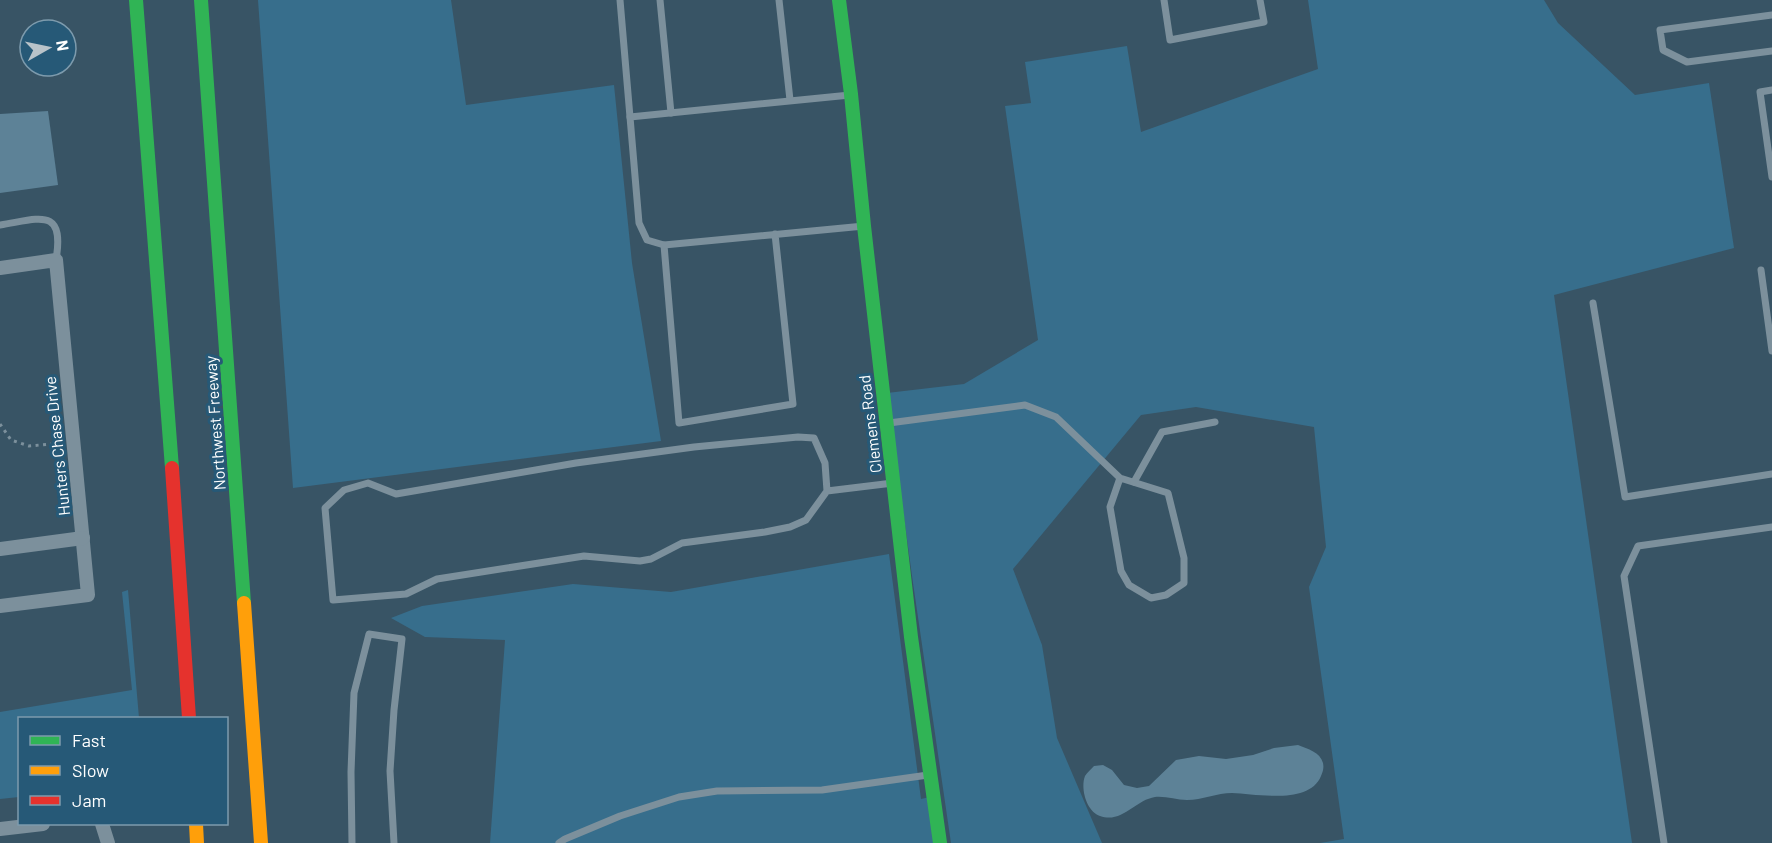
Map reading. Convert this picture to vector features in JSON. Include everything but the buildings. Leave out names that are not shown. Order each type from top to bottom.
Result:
[{"type":"main road","points":[[136,0],[189,717]]},
{"type":"main road","name":"Northwest Freeway","points":[[201,0],[261,843]]},
{"type":"main road","name":"Clemens Road","points":[[839,0],[911,637],[940,843]]},
{"type":"main road","points":[[196,825],[197,843]]},
{"type":"street","points":[[0,268],[56,260]]},
{"type":"street","name":"Hunters Chase Drive","points":[[0,606],[88,595],[56,260]]},
{"type":"street","points":[[0,549],[83,538]]},
{"type":"street","points":[[0,829],[34,825]]},
{"type":"street","points":[[102,825],[108,843]]},
{"type":"lane","points":[[620,0],[639,223],[647,240],[664,245],[864,226]]},
{"type":"lane","points":[[660,0],[671,113]]},
{"type":"lane","points":[[780,0],[790,100]]},
{"type":"lane","points":[[1164,0],[1170,40],[1264,22],[1260,0]]},
{"type":"lane","points":[[1772,15],[1660,30],[1663,50],[1687,62],[1772,51]]},
{"type":"lane","points":[[1772,90],[1760,92],[1772,177]]},
{"type":"lane","points":[[630,117],[851,94]]},
{"type":"lane","points":[[0,225],[42,219],[51,221],[56,227],[58,245],[56,260]]},
{"type":"lane","points":[[664,245],[679,423],[793,404],[775,234]]},
{"type":"lane","points":[[1761,270],[1772,351]]},
{"type":"lane","points":[[1593,303],[1625,497],[1772,474]]},
{"type":"lane","points":[[886,423],[1025,405],[1056,417],[1120,477],[1168,493],[1184,558],[1184,583],[1166,596],[1151,598],[1129,585],[1121,571],[1110,507],[1120,477]]},
{"type":"lane","points":[[1134,482],[1162,432],[1215,422]]},
{"type":"lane","points":[[827,491],[825,463],[814,438],[798,437],[694,447],[576,463],[396,494],[368,483],[344,490],[324,508],[333,600],[406,594],[437,579],[584,556],[640,561],[651,559],[682,543],[790,527],[806,520],[827,491],[893,483]]},
{"type":"lane","points":[[1664,843],[1624,576],[1638,546],[1772,527]]},
{"type":"lane","points":[[352,843],[351,772],[354,693],[369,634],[402,639],[390,771],[394,843]]},
{"type":"lane","points":[[559,843],[620,816],[679,797],[717,791],[822,789],[931,774]]},
{"type":"path","points":[[0,424],[11,440],[29,446],[51,444]]},
{"type":"shaded area","points":[[258,0],[451,0],[466,105],[614,85],[632,263],[661,441],[293,488]]},
{"type":"shaded area","points":[[1308,0],[1544,0],[1558,23],[1635,95],[1709,83],[1734,248],[1554,295],[1632,843],[1320,843],[1344,839],[1309,587],[1326,547],[1314,427],[1196,407],[1141,415],[1013,569],[1042,645],[1057,738],[1102,843],[951,843],[887,393],[964,384],[1038,340],[1005,106],[1031,103],[1025,62],[1127,46],[1141,132],[1318,69]]},
{"type":"shaded area","points":[[48,111],[58,185],[0,193],[0,114]]},
{"type":"shaded area","points":[[889,554],[921,799],[934,796],[940,843],[490,843],[505,640],[425,637],[391,618],[422,606],[573,584],[671,592]]},
{"type":"shaded area","points":[[128,590],[139,717],[18,717],[18,797],[0,799],[0,712],[132,690],[122,592]]},
{"type":"shaded area","points":[[1298,745],[1316,754],[1323,763],[1323,768],[1315,785],[1306,791],[1294,794],[1268,796],[1232,793],[1187,800],[1155,797],[1141,802],[1122,814],[1108,818],[1095,814],[1091,810],[1084,793],[1085,776],[1094,766],[1103,765],[1112,770],[1124,785],[1137,788],[1149,786],[1176,760],[1199,756],[1226,759]]},
{"type":"traffic: fast","points":[[136,0],[172,468]]},
{"type":"traffic: fast","points":[[201,0],[244,603]]},
{"type":"traffic: fast","points":[[839,0],[911,637],[940,843]]},
{"type":"traffic: slow","points":[[244,603],[261,843]]},
{"type":"traffic: slow","points":[[196,825],[197,843]]},
{"type":"traffic: jam","points":[[172,468],[189,717]]}]
